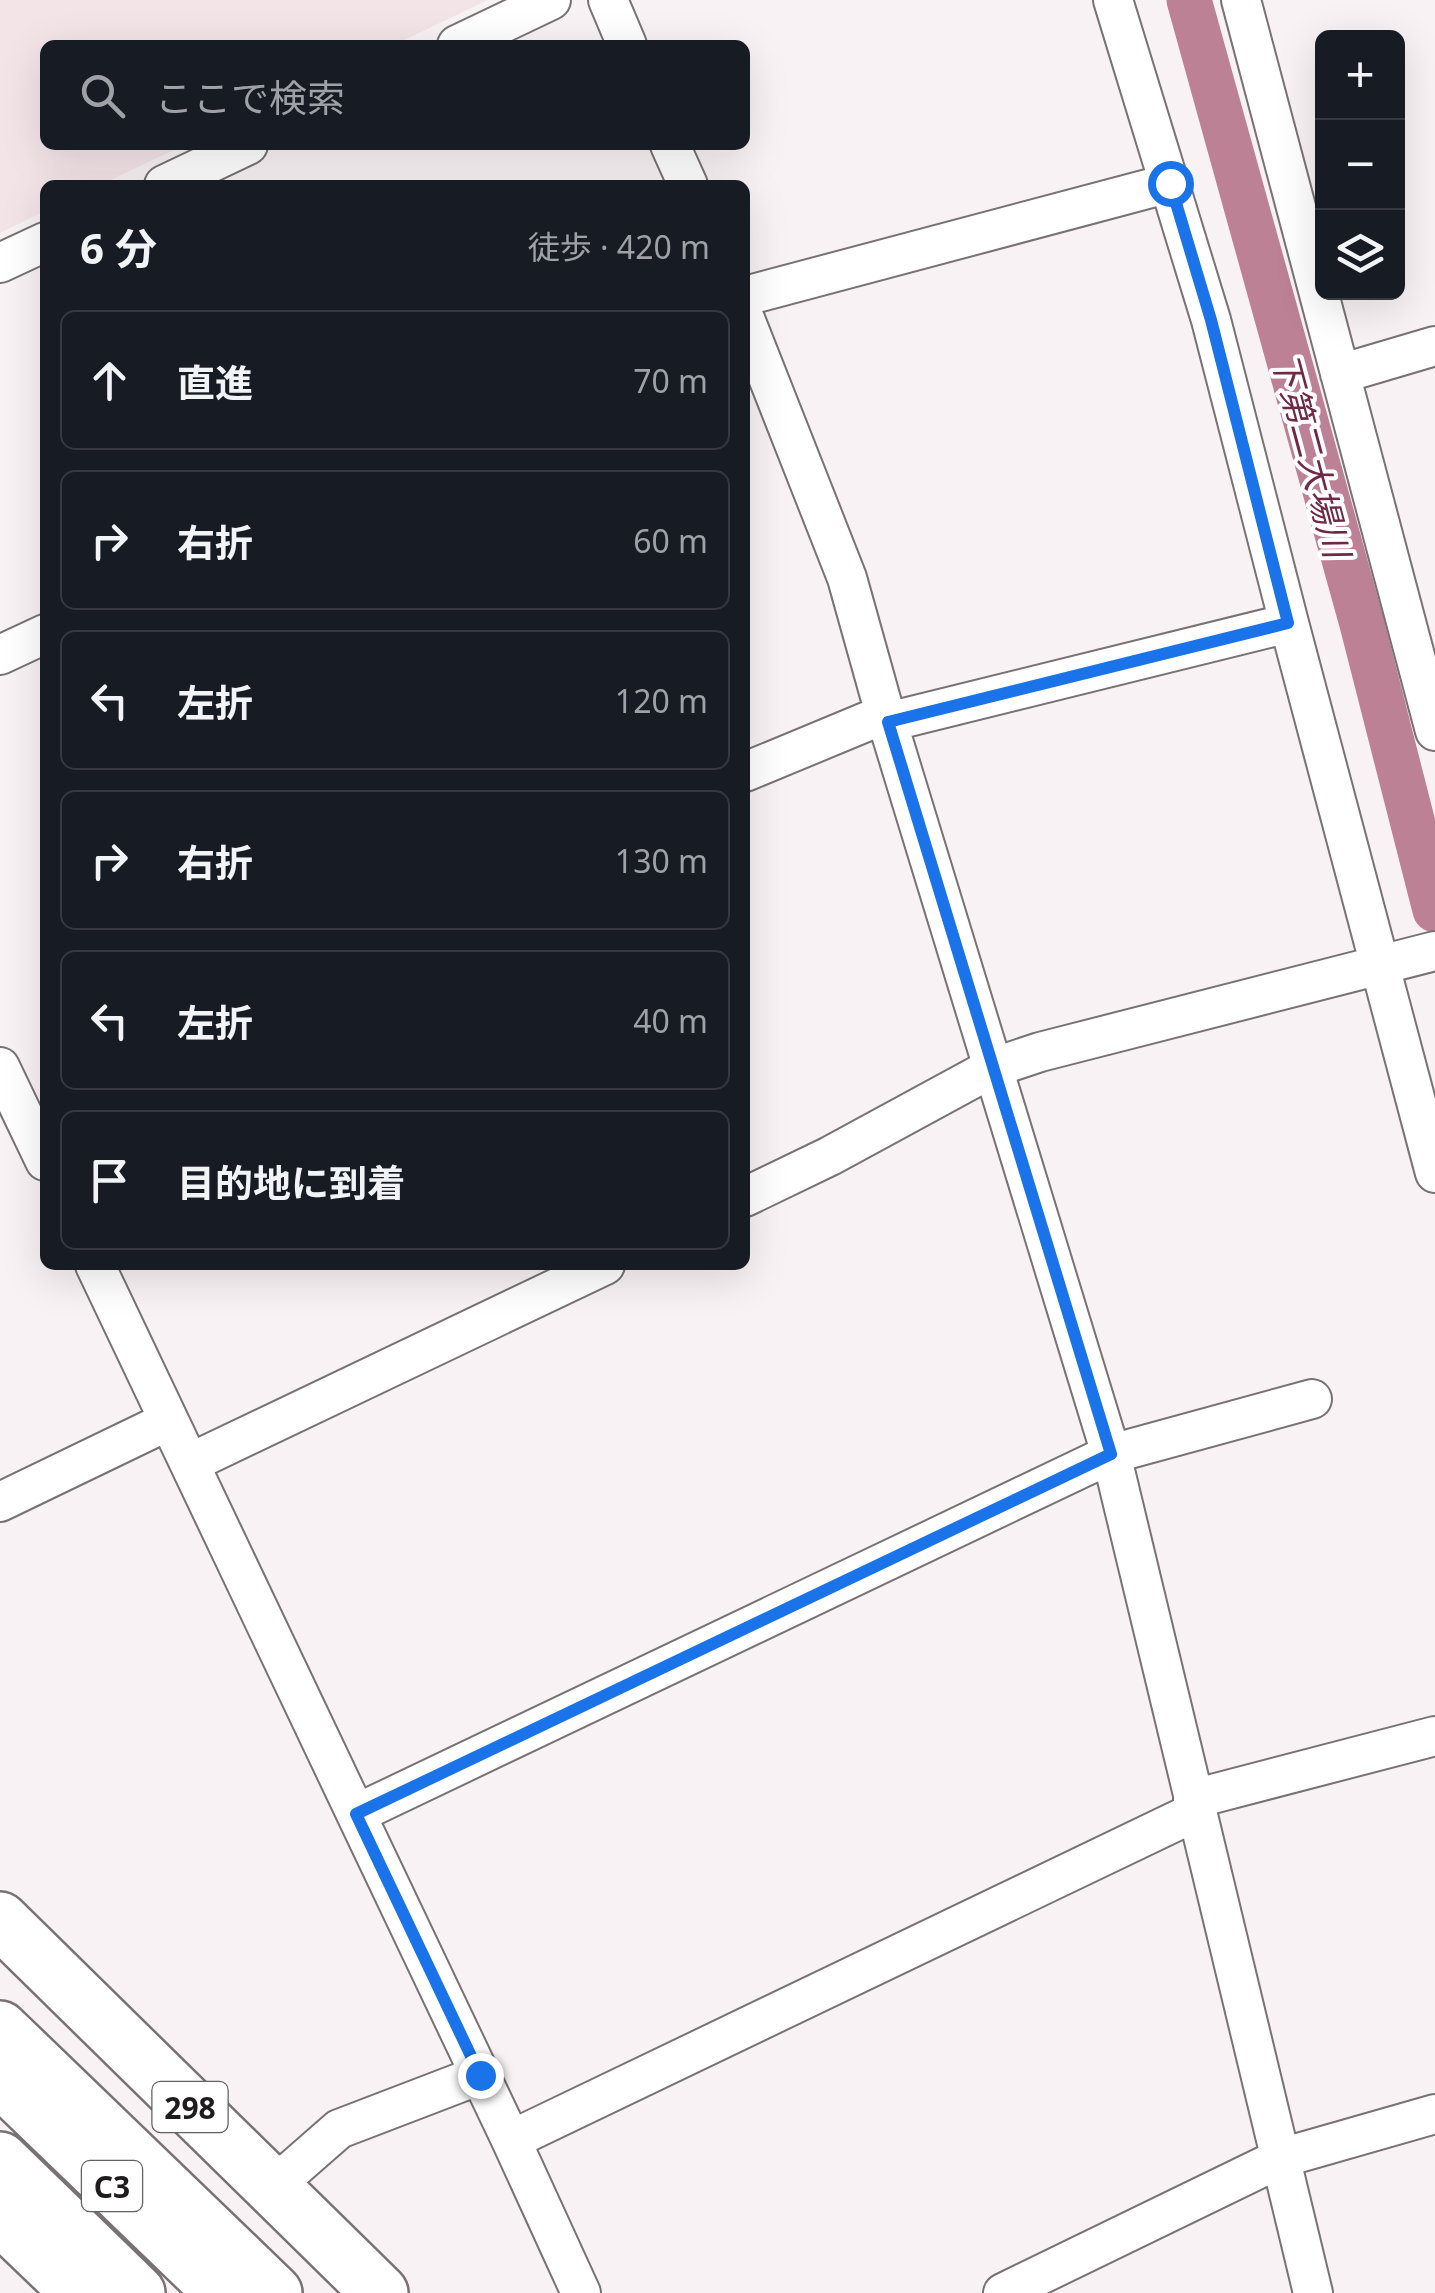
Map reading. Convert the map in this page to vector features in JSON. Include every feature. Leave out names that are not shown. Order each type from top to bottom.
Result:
[{"type":"highway","name":"298","points":[[0,1920],[380,2293]]},
{"type":"highway","name":"298","points":[[0,2029],[274,2293]]},
{"type":"highway","name":"C3","points":[[0,2078],[223,2293]]},
{"type":"highway","name":"C3","points":[[0,2160],[137,2293]]},
{"type":"highway","points":[[0,2216],[80,2293]]},
{"type":"street","points":[[467,40],[551,0]]},
{"type":"street","points":[[608,0],[625,40]]},
{"type":"street","points":[[1113,0],[1211,320],[1435,1173]]},
{"type":"street","points":[[1240,0],[1435,732]]},
{"type":"street","points":[[174,180],[238,150]]},
{"type":"street","points":[[672,150],[686,180]]},
{"type":"street","points":[[750,295],[1170,183]]},
{"type":"street","points":[[0,263],[40,244]]},
{"type":"street","points":[[750,331],[847,578],[886,718],[1111,1454],[1313,2293]]},
{"type":"street","points":[[1340,374],[1435,346]]},
{"type":"street","points":[[750,770],[886,718],[1288,623]]},
{"type":"street","points":[[0,656],[40,636]]},
{"type":"street","points":[[750,1195],[992,1068],[1059,1047],[1435,951]]},
{"type":"street","points":[[0,1067],[33,1104],[40,1137]]},
{"type":"street","points":[[97,1270],[581,2293]]},
{"type":"street","points":[[190,1463],[595,1270]]},
{"type":"street","points":[[356,1814],[1111,1454],[1312,1399]]},
{"type":"street","points":[[0,1502],[168,1420]]},
{"type":"street","points":[[511,2140],[1195,1805],[1435,1736]]},
{"type":"street","points":[[267,2182],[292,2171],[339,2129],[480,2075]]},
{"type":"street","points":[[1003,2293],[1282,2158],[1435,2114]]},
{"type":"shaded area","points":[[0,0],[488,0],[404,40],[40,40],[40,150],[174,150],[110,180],[40,180],[40,213],[0,233]]},
{"type":"waterway","name":"下第二大場川","points":[[1189,0],[1362,624],[1435,910]]},
{"type":"route","points":[[480,2075],[356,1814],[1111,1454],[888,722],[1288,623],[1211,320],[1170,183]]}]
